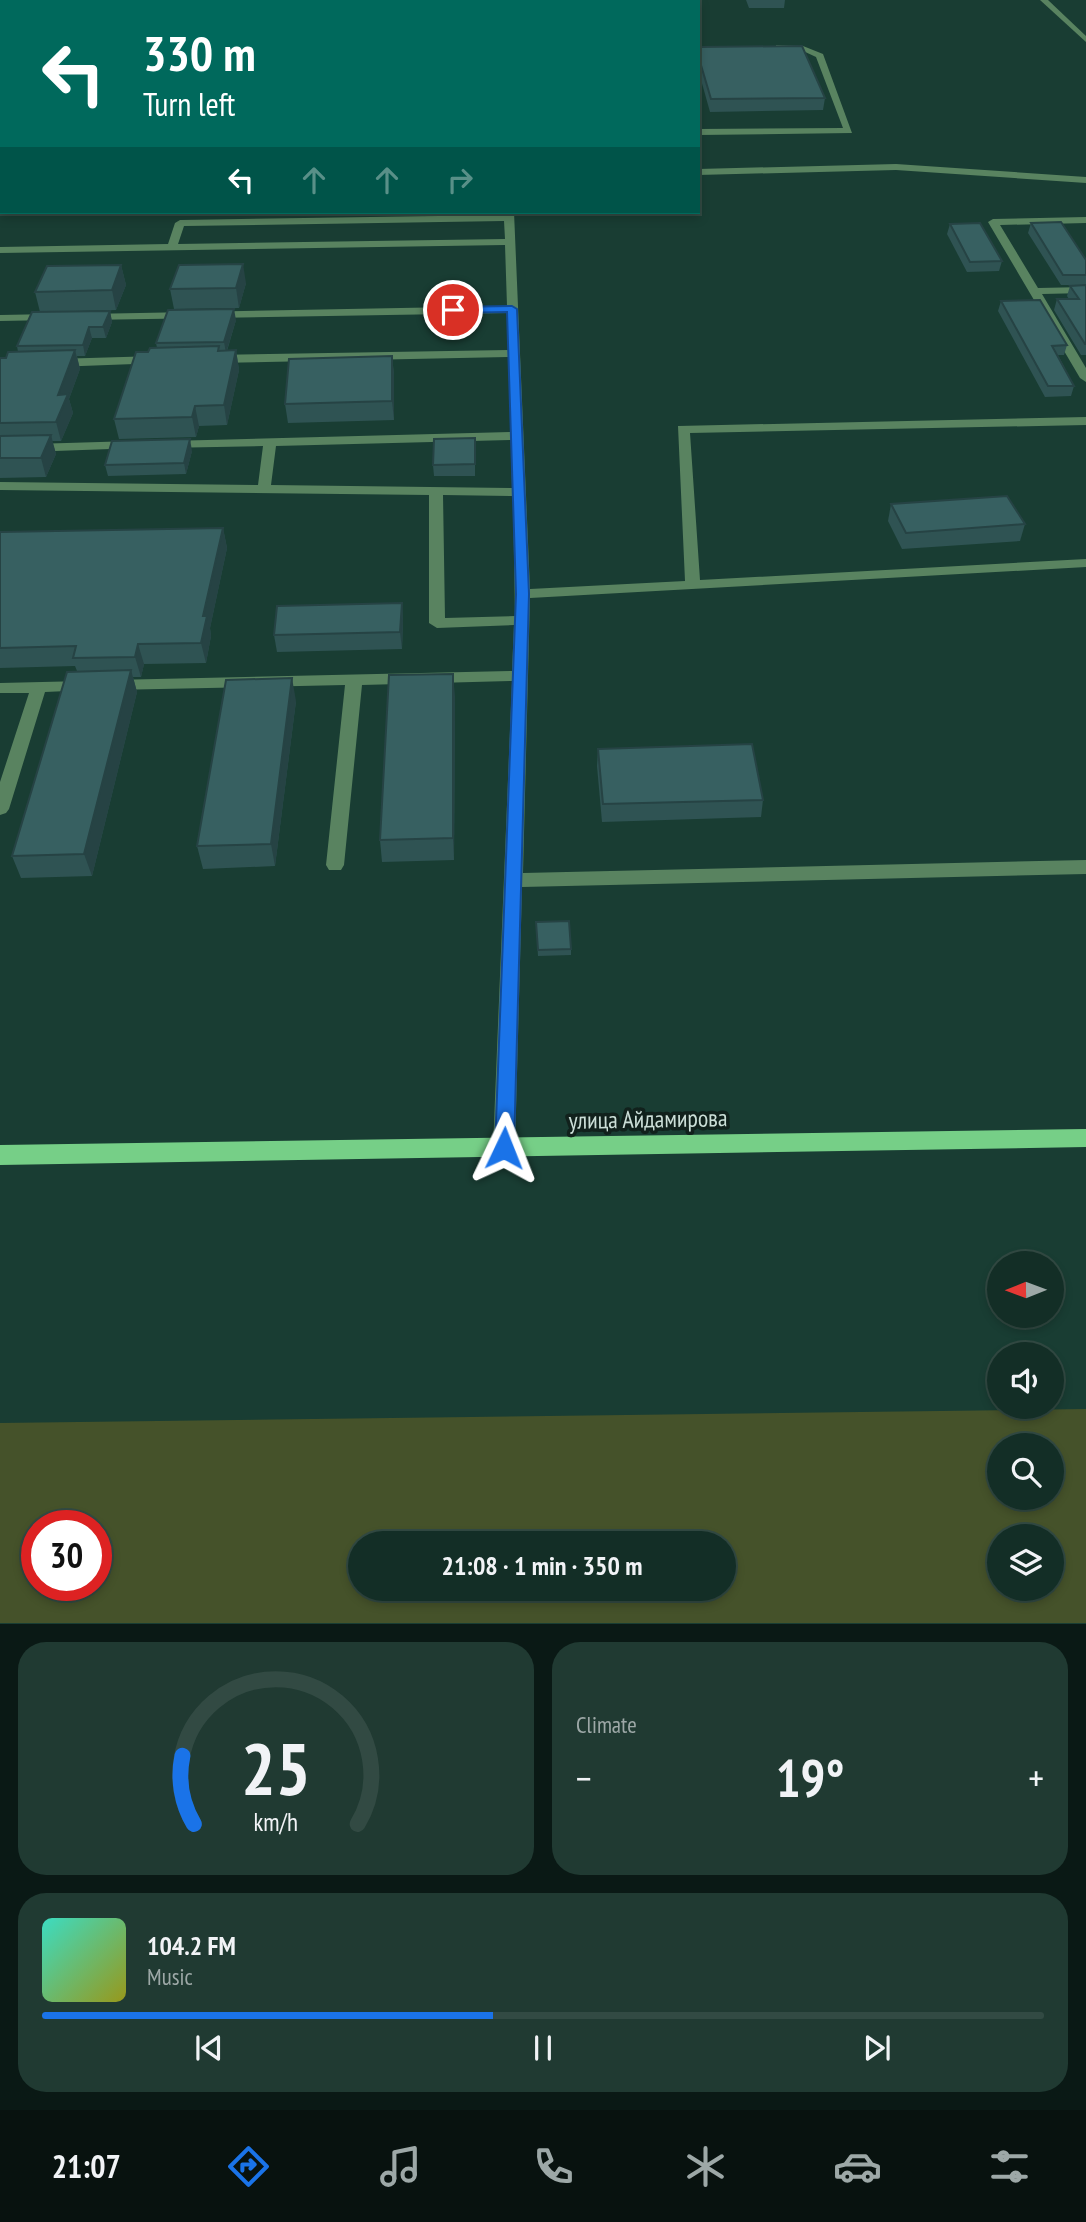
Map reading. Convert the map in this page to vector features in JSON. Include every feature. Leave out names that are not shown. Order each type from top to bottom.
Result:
[{"type":"main road","name":"улица Айдамирова","points":[[0,1155],[1086,1138]]},
{"type":"street","points":[[1044,0],[1086,40]]},
{"type":"street","points":[[700,132],[849,131],[820,56],[803,48],[771,47]]},
{"type":"street","points":[[700,172],[896,167],[1086,180]]},
{"type":"street","points":[[172,247],[180,223],[509,215],[523,594],[504,1148]]},
{"type":"street","points":[[1086,220],[993,222],[1086,377]]},
{"type":"street","points":[[0,250],[510,242]]},
{"type":"street","points":[[1034,291],[1086,290]]},
{"type":"street","points":[[0,318],[512,309]]},
{"type":"street","points":[[205,359],[514,353]]},
{"type":"street","points":[[41,363],[164,360]]},
{"type":"street","points":[[693,585],[683,429],[1086,421]]},
{"type":"street","points":[[0,449],[517,436]]},
{"type":"street","points":[[264,489],[271,442]]},
{"type":"street","points":[[0,486],[519,492]]},
{"type":"street","points":[[436,492],[437,623],[522,620]]},
{"type":"street","points":[[523,594],[1086,563]]},
{"type":"street","points":[[0,688],[520,676]]},
{"type":"street","points":[[335,865],[354,680]]},
{"type":"street","points":[[0,809],[39,687]]},
{"type":"street","points":[[512,880],[1086,867]]},
{"type":"green space","points":[[1064,1409],[1086,1409],[1086,1623],[0,1623],[0,1423],[987,1410],[987,1419],[1064,1419]]},
{"type":"building","points":[[802,46],[825,98],[711,99],[700,62],[700,47]]},
{"type":"building","points":[[1061,222],[1086,260],[1086,275],[1063,275],[1031,223]]},
{"type":"building","points":[[980,223],[1002,261],[970,262],[950,224]]},
{"type":"building","points":[[243,264],[236,288],[170,289],[179,265]]},
{"type":"building","points":[[121,265],[112,290],[35,292],[47,266]]},
{"type":"building","points":[[1086,285],[1085,344],[1057,299],[1079,299],[1070,286]]},
{"type":"building","points":[[1040,300],[1067,345],[1052,346],[1074,386],[1048,386],[1001,301]]},
{"type":"building","points":[[234,309],[224,342],[156,343],[168,310]]},
{"type":"building","points":[[110,311],[103,327],[89,327],[83,345],[17,346],[32,312]]},
{"type":"building","points":[[219,346],[218,351],[236,350],[224,405],[195,406],[192,417],[114,419],[136,352],[148,352],[150,348]]},
{"type":"building","points":[[75,350],[58,395],[68,394],[56,422],[0,423],[0,358],[6,358],[8,352]]},
{"type":"building","points":[[392,356],[392,401],[285,404],[289,359]]},
{"type":"building","points":[[51,435],[41,458],[0,458],[0,436]]},
{"type":"building","points":[[475,438],[475,464],[433,465],[434,439]]},
{"type":"building","points":[[190,439],[184,463],[105,465],[112,441]]},
{"type":"building","points":[[1007,496],[1025,524],[906,533],[891,504]]},
{"type":"building","points":[[223,528],[203,616],[207,616],[201,643],[138,644],[135,657],[73,658],[76,646],[0,648],[0,532]]},
{"type":"building","points":[[402,603],[400,632],[274,635],[277,606]]},
{"type":"building","points":[[131,670],[84,854],[12,856],[67,672]]},
{"type":"building","points":[[453,674],[453,838],[380,840],[389,675]]},
{"type":"building","points":[[292,678],[271,844],[197,846],[226,680]]},
{"type":"building","points":[[752,744],[763,800],[603,804],[598,749]]},
{"type":"building","points":[[569,921],[571,949],[538,950],[536,922]]},
{"type":"route","points":[[453,310],[512,309],[523,594],[504,1148]]}]
